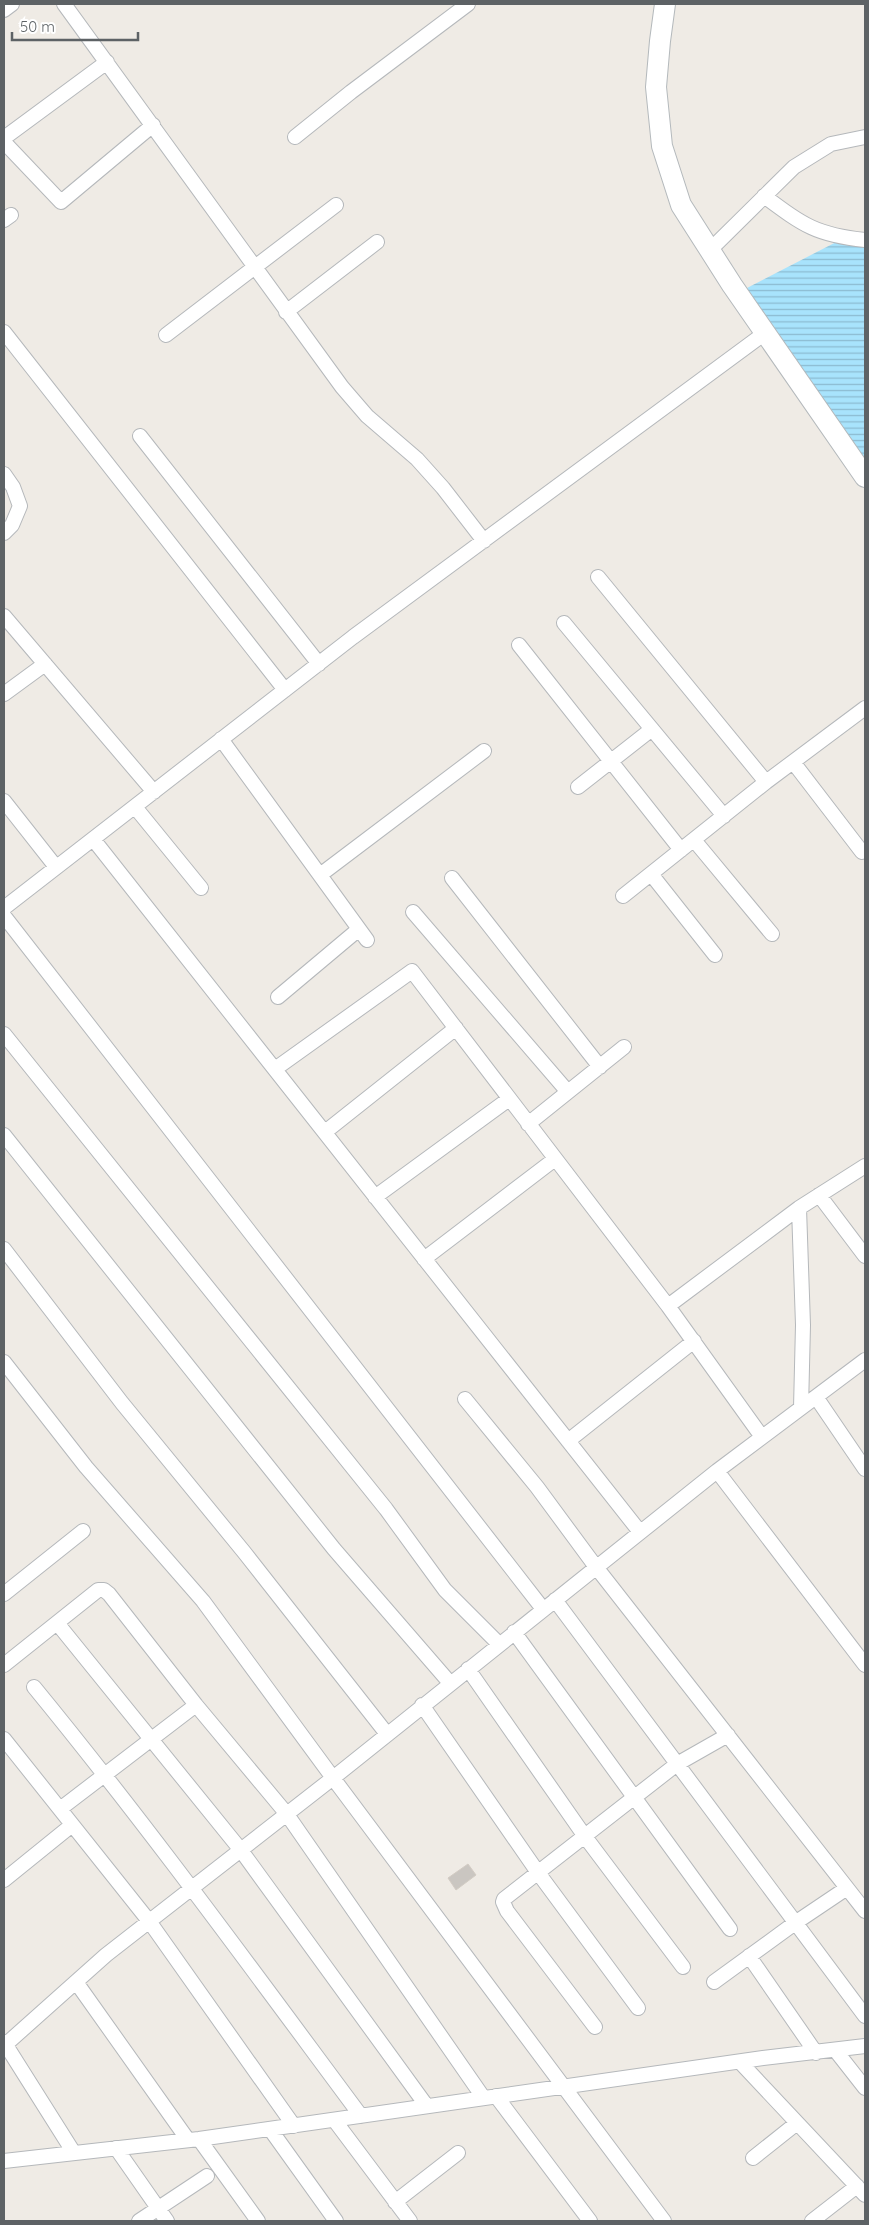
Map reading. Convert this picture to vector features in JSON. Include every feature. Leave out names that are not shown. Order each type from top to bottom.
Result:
[{"type":"street","points":[[4,10],[12,4]]},
{"type":"street","points":[[64,4],[342,387],[367,416],[417,460],[443,488],[484,541]]},
{"type":"street","points":[[295,137],[351,92],[468,4]]},
{"type":"street","points":[[665,4],[656,87],[662,146],[682,205],[765,334],[865,477]]},
{"type":"street","points":[[4,138],[107,62]]},
{"type":"street","points":[[4,142],[61,202],[153,125]]},
{"type":"street","points":[[710,250],[794,167],[831,144],[865,137]]},
{"type":"street","points":[[764,196],[803,225],[841,238],[865,240]]},
{"type":"street","points":[[166,335],[336,205]]},
{"type":"street","points":[[286,312],[377,242]]},
{"type":"street","points":[[4,332],[285,690]]},
{"type":"street","points":[[4,908],[319,664],[765,334]]},
{"type":"street","points":[[140,436],[319,664]]},
{"type":"street","points":[[4,474],[13,487],[20,506],[12,525],[4,533]]},
{"type":"street","points":[[598,577],[766,782]]},
{"type":"street","points":[[5,621],[45,664],[154,792]]},
{"type":"street","points":[[564,623],[724,816]]},
{"type":"street","points":[[519,645],[680,850]]},
{"type":"street","points":[[4,694],[45,664]]},
{"type":"street","points":[[623,896],[766,782],[865,708]]},
{"type":"street","points":[[578,787],[652,729]]},
{"type":"street","points":[[221,739],[363,935],[278,997]]},
{"type":"street","points":[[320,875],[484,751]]},
{"type":"street","points":[[793,762],[862,852]]},
{"type":"street","points":[[4,801],[56,867]]},
{"type":"street","points":[[134,806],[201,888]]},
{"type":"street","points":[[93,839],[640,1532]]},
{"type":"street","points":[[694,840],[772,934]]},
{"type":"street","points":[[651,874],[715,956]]},
{"type":"street","points":[[452,878],[600,1066]]},
{"type":"street","points":[[413,912],[568,1092]]},
{"type":"street","points":[[4,916],[543,1609]]},
{"type":"street","points":[[275,1070],[412,971],[668,1306],[762,1437]]},
{"type":"street","points":[[324,1132],[456,1028]]},
{"type":"street","points":[[4,1034],[386,1509],[445,1590],[499,1644]]},
{"type":"street","points":[[528,1124],[624,1047]]},
{"type":"street","points":[[375,1197],[509,1099]]},
{"type":"street","points":[[4,1135],[334,1549],[450,1683]]},
{"type":"street","points":[[424,1259],[555,1159]]},
{"type":"street","points":[[668,1306],[799,1208],[865,1167]]},
{"type":"street","points":[[820,1195],[865,1256]]},
{"type":"street","points":[[799,1208],[803,1325],[801,1408]]},
{"type":"street","points":[[4,1250],[122,1403],[244,1552],[387,1734]]},
{"type":"street","points":[[568,1441],[694,1341]]},
{"type":"street","points":[[74,2153],[4,2044],[149,1921],[332,1778],[717,1471],[865,1360]]},
{"type":"street","points":[[4,1362],[86,1467],[203,1601],[332,1778],[664,2221]]},
{"type":"street","points":[[816,1397],[865,1469]]},
{"type":"street","points":[[465,1399],[537,1486],[596,1567],[865,1912]]},
{"type":"street","points":[[717,1471],[865,1665]]},
{"type":"street","points":[[4,1594],[84,1531]]},
{"type":"street","points":[[4,1665],[98,1590],[104,1590],[109,1594],[196,1705],[286,1813],[489,2096],[590,2221]]},
{"type":"street","points":[[555,1600],[865,2016]]},
{"type":"street","points":[[57,1623],[240,1849],[426,2106]]},
{"type":"street","points":[[514,1632],[730,1929]]},
{"type":"street","points":[[468,1669],[586,1838],[683,1967]]},
{"type":"street","points":[[34,1687],[105,1774],[192,1888],[361,2116]]},
{"type":"street","points":[[60,1809],[196,1705]]},
{"type":"street","points":[[422,1705],[539,1874],[638,2008]]},
{"type":"street","points":[[595,2027],[507,1911],[503,1902],[504,1899],[586,1838],[677,1764],[728,1735]]},
{"type":"street","points":[[4,1738],[149,1921],[294,2126]]},
{"type":"street","points":[[4,1880],[72,1825]]},
{"type":"street","points":[[714,1982],[847,1888]]},
{"type":"street","points":[[749,1956],[816,2053]]},
{"type":"street","points":[[76,1982],[193,2140],[258,2221]]},
{"type":"street","points":[[4,2161],[193,2140],[335,2121],[489,2096],[865,2046]]},
{"type":"street","points":[[836,2051],[865,2088]]},
{"type":"street","points":[[740,2062],[861,2191],[812,2221]]},
{"type":"street","points":[[335,2121],[410,2221]]},
{"type":"street","points":[[753,2158],[797,2123]]},
{"type":"street","points":[[270,2129],[336,2221]]},
{"type":"street","points":[[116,2148],[167,2221]]},
{"type":"street","points":[[395,2202],[458,2153]]},
{"type":"street","points":[[139,2221],[207,2176]]},
{"type":"water","points":[[844,238],[865,239],[865,464],[747,288]]},
{"type":"building","points":[[468,1864],[476,1875],[456,1890],[448,1878]]}]
